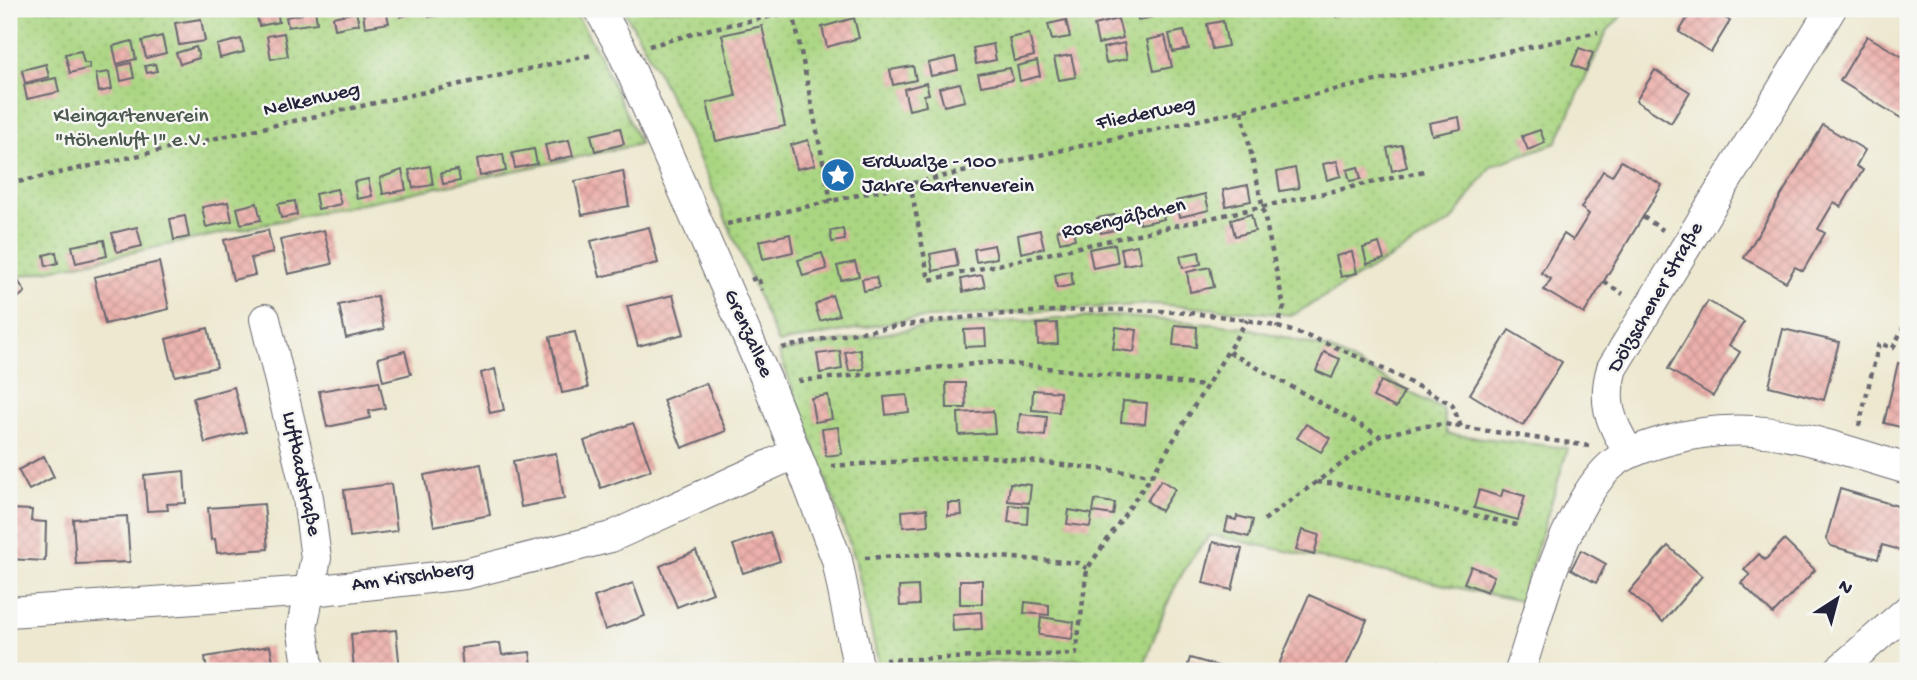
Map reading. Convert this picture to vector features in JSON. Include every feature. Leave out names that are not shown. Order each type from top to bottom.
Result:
[{"type":"street","name":"Grenzallee","points":[[600,9],[622,50],[756,355],[800,463],[837,560],[859,668]]},
{"type":"street","name":"Dölzschener Straße","points":[[1628,451],[1613,427],[1607,408],[1606,386],[1612,368],[1830,9]]},
{"type":"street","name":"Luftbadstraße","points":[[265,319],[308,498],[316,558],[302,627],[309,671]]},
{"type":"street","points":[[1520,671],[1563,541],[1583,501],[1605,471],[1628,451],[1714,429],[1755,429],[1789,435],[1908,469]]},
{"type":"street","name":"Am Kirschberg","points":[[9,612],[311,591],[465,574],[611,537],[800,463]]},
{"type":"street","points":[[1838,671],[1908,610]]},
{"type":"path","points":[[9,11],[17,9]]},
{"type":"path","name":"Nelkenweg","points":[[9,184],[622,50],[646,47],[714,28],[808,9]]},
{"type":"path","points":[[793,12],[831,201]]},
{"type":"path","name":"Fliederweg","points":[[702,232],[910,183],[1598,33]]},
{"type":"path","points":[[1241,111],[1284,307],[1277,328]]},
{"type":"path","name":"Rosengäßchen","points":[[910,183],[929,280],[1424,171]]},
{"type":"path","points":[[1643,217],[1665,231]]},
{"type":"path","points":[[1604,282],[1619,292]]},
{"type":"path","points":[[756,355],[847,333],[1053,312],[1154,311],[1247,320],[1277,328],[1372,363],[1452,404],[1461,427]]},
{"type":"path","points":[[1853,454],[1879,343],[1893,348],[1908,318]]},
{"type":"path","points":[[859,668],[880,660],[1076,654],[1087,569],[1152,475],[1204,386],[1229,352],[1247,320]]},
{"type":"path","points":[[1229,352],[1380,436]]},
{"type":"path","points":[[769,386],[789,381],[995,362],[1204,386]]},
{"type":"path","points":[[1264,520],[1380,436],[1426,426],[1461,427],[1628,451]]},
{"type":"path","points":[[800,463],[821,467],[984,456],[1152,475]]},
{"type":"path","points":[[1316,482],[1339,484],[1517,525]]},
{"type":"path","points":[[837,560],[948,553],[1079,564],[1087,569]]},
{"type":"green space","name":"Kleingartenverein \"Höhenluft I\" e.V.","points":[[9,9],[573,9],[599,54],[640,144],[17,277],[9,266]]},
{"type":"green space","points":[[623,9],[1628,9],[1607,31],[1556,143],[1491,166],[1452,221],[1293,315],[1153,304],[911,319],[778,343],[687,131]]},
{"type":"green space","points":[[1116,316],[1244,327],[1329,349],[1443,410],[1447,434],[1568,448],[1521,601],[1211,535],[1187,565],[1178,582],[1142,671],[1126,671],[1078,659],[879,666],[855,558],[779,352],[928,326]]},
{"type":"building","points":[[277,9],[279,22],[259,26],[256,11]]},
{"type":"building","points":[[301,9],[315,9],[317,23],[288,27],[286,17],[302,14]]},
{"type":"building","points":[[398,9],[419,9],[419,12],[400,17]]},
{"type":"building","points":[[427,9],[457,9],[457,12],[429,17]]},
{"type":"building","points":[[1136,9],[1160,9],[1162,15],[1138,20]]},
{"type":"building","points":[[1220,9],[1235,9],[1236,11],[1221,14]]},
{"type":"building","points":[[1287,9],[1305,9],[1305,11],[1288,15]]},
{"type":"building","points":[[1335,9],[1357,9],[1358,12],[1336,17]]},
{"type":"building","points":[[1693,9],[1710,9],[1730,21],[1711,52],[1679,32]]},
{"type":"building","points":[[386,10],[389,23],[365,27],[363,13]]},
{"type":"building","points":[[356,12],[359,24],[335,29],[333,17]]},
{"type":"building","points":[[854,18],[859,38],[827,47],[822,27]]},
{"type":"building","points":[[201,19],[205,41],[179,45],[175,23]]},
{"type":"building","points":[[1118,19],[1123,38],[1098,44],[1094,25]]},
{"type":"building","points":[[1066,20],[1070,37],[1052,40],[1048,24]]},
{"type":"building","points":[[1223,21],[1228,46],[1212,49],[1207,24]]},
{"type":"building","points":[[762,26],[785,126],[716,141],[707,103],[736,96],[722,35]]},
{"type":"building","points":[[1184,31],[1189,49],[1173,52],[1169,34]]},
{"type":"building","points":[[284,33],[288,56],[271,59],[267,36]]},
{"type":"building","points":[[1029,34],[1034,56],[1014,61],[1009,38]]},
{"type":"building","points":[[162,36],[166,53],[146,58],[142,41]]},
{"type":"building","points":[[1165,36],[1172,67],[1154,71],[1147,40]]},
{"type":"building","points":[[1867,36],[1908,60],[1906,121],[1840,81]]},
{"type":"building","points":[[241,39],[244,52],[220,58],[217,45]]},
{"type":"building","points":[[132,41],[136,59],[117,64],[113,46]]},
{"type":"building","points":[[1124,43],[1127,59],[1106,63],[1103,48]]},
{"type":"building","points":[[993,44],[996,60],[976,64],[973,48]]},
{"type":"building","points":[[196,47],[199,58],[180,64],[176,53]]},
{"type":"building","points":[[1579,48],[1593,53],[1586,71],[1572,65]]},
{"type":"building","points":[[81,51],[84,63],[89,63],[90,68],[70,73],[65,54]]},
{"type":"building","points":[[1071,55],[1076,77],[1059,80],[1054,58]]},
{"type":"building","points":[[955,57],[958,70],[931,76],[928,63]]},
{"type":"building","points":[[1037,61],[1040,76],[1020,81],[1017,66]]},
{"type":"building","points":[[131,63],[134,78],[121,81],[118,66]]},
{"type":"building","points":[[46,64],[49,77],[25,83],[22,70]]},
{"type":"building","points":[[155,64],[157,71],[147,73],[145,66]]},
{"type":"building","points":[[913,66],[916,80],[893,85],[890,70]]},
{"type":"building","points":[[1010,68],[1013,80],[981,86],[978,74]]},
{"type":"building","points":[[1655,70],[1690,92],[1671,123],[1636,101]]},
{"type":"building","points":[[109,72],[112,89],[99,92],[96,74]]},
{"type":"building","points":[[56,78],[59,92],[27,99],[24,85]]},
{"type":"building","points":[[926,83],[929,94],[924,95],[926,106],[909,110],[904,89]]},
{"type":"building","points":[[960,83],[965,101],[944,106],[939,88]]},
{"type":"building","points":[[1459,117],[1461,129],[1432,135],[1429,123]]},
{"type":"building","points":[[1823,125],[1865,150],[1856,166],[1863,170],[1841,207],[1834,202],[1818,229],[1825,233],[1803,271],[1795,267],[1786,282],[1744,258]]},
{"type":"building","points":[[620,128],[624,144],[595,151],[591,135]]},
{"type":"building","points":[[1540,130],[1545,143],[1528,150],[1522,136]]},
{"type":"building","points":[[569,140],[573,156],[549,161],[545,145]]},
{"type":"building","points":[[808,140],[815,165],[797,169],[791,145]]},
{"type":"building","points":[[1402,145],[1407,167],[1392,171],[1387,148]]},
{"type":"building","points":[[534,149],[537,164],[515,168],[512,153]]},
{"type":"building","points":[[503,154],[506,171],[480,176],[477,159]]},
{"type":"building","points":[[1337,161],[1341,176],[1327,180],[1323,164]]},
{"type":"building","points":[[1621,161],[1662,185],[1584,314],[1544,290],[1551,279],[1541,273],[1564,234],[1573,240],[1589,214],[1581,208],[1603,171],[1612,176]]},
{"type":"building","points":[[430,166],[433,185],[413,188],[409,170]]},
{"type":"building","points":[[1358,167],[1361,179],[1350,181],[1347,170]]},
{"type":"building","points":[[1295,168],[1299,188],[1280,191],[1277,172]]},
{"type":"building","points":[[402,170],[406,190],[383,194],[380,178]]},
{"type":"building","points":[[458,170],[460,181],[443,184],[441,173]]},
{"type":"building","points":[[623,171],[629,206],[582,215],[575,181]]},
{"type":"building","points":[[368,179],[372,196],[357,199],[354,182]]},
{"type":"building","points":[[1248,185],[1251,201],[1226,206],[1223,190]]},
{"type":"building","points":[[337,189],[341,204],[318,209],[315,194]]},
{"type":"building","points":[[1205,194],[1209,210],[1180,217],[1176,201]]},
{"type":"building","points":[[295,201],[297,215],[281,218],[278,204]]},
{"type":"building","points":[[228,202],[232,221],[206,227],[202,207]]},
{"type":"building","points":[[257,203],[261,220],[241,224],[237,208]]},
{"type":"building","points":[[1162,209],[1164,219],[1140,224],[1138,214]]},
{"type":"building","points":[[1251,214],[1255,231],[1235,236],[1231,220]]},
{"type":"building","points":[[1115,215],[1119,229],[1101,233],[1097,218]]},
{"type":"building","points":[[185,216],[189,237],[174,240],[170,219]]},
{"type":"building","points":[[1072,226],[1075,239],[1060,242],[1057,230]]},
{"type":"building","points":[[137,227],[142,246],[117,252],[112,233]]},
{"type":"building","points":[[649,227],[658,263],[600,277],[591,241]]},
{"type":"building","points":[[843,229],[845,240],[832,242],[830,231]]},
{"type":"building","points":[[268,230],[273,253],[251,258],[255,275],[233,280],[224,240]]},
{"type":"building","points":[[324,230],[332,264],[288,274],[280,240]]},
{"type":"building","points":[[1040,230],[1044,248],[1021,253],[1018,235]]},
{"type":"building","points":[[790,234],[793,252],[763,259],[759,241]]},
{"type":"building","points":[[104,240],[107,256],[76,263],[72,246]]},
{"type":"building","points":[[1379,243],[1384,259],[1367,264],[1363,248]]},
{"type":"building","points":[[1115,244],[1118,263],[1093,268],[1089,249]]},
{"type":"building","points":[[994,245],[997,258],[976,262],[974,249]]},
{"type":"building","points":[[1137,245],[1141,262],[1124,265],[1121,248]]},
{"type":"building","points":[[955,249],[958,266],[933,271],[930,254]]},
{"type":"building","points":[[56,252],[58,263],[46,266],[44,255]]},
{"type":"building","points":[[1199,252],[1201,264],[1183,268],[1180,256]]},
{"type":"building","points":[[1352,252],[1357,273],[1341,277],[1336,256]]},
{"type":"building","points":[[822,253],[827,269],[803,276],[798,260]]},
{"type":"building","points":[[159,262],[169,309],[105,324],[94,277]]},
{"type":"building","points":[[855,262],[859,276],[841,280],[837,266]]},
{"type":"building","points":[[1210,267],[1214,287],[1190,292],[1187,272]]},
{"type":"building","points":[[11,269],[25,292],[9,305],[9,271]]},
{"type":"building","points":[[1071,271],[1073,285],[1057,288],[1055,275]]},
{"type":"building","points":[[982,275],[985,287],[963,292],[961,279]]},
{"type":"building","points":[[876,277],[879,288],[864,291],[862,279]]},
{"type":"building","points":[[673,295],[684,334],[638,346],[627,306]]},
{"type":"building","points":[[832,295],[839,315],[820,321],[815,305]]},
{"type":"building","points":[[377,296],[384,329],[346,338],[339,305]]},
{"type":"building","points":[[1708,301],[1744,322],[1729,345],[1740,352],[1713,396],[1668,369]]},
{"type":"building","points":[[1057,323],[1058,344],[1038,345],[1037,324]]},
{"type":"building","points":[[1175,325],[1197,327],[1196,347],[1173,345]]},
{"type":"building","points":[[1116,327],[1137,330],[1134,352],[1113,349]]},
{"type":"building","points":[[208,328],[217,367],[175,376],[166,339]]},
{"type":"building","points":[[985,329],[986,346],[965,347],[964,330]]},
{"type":"building","points":[[1783,329],[1839,342],[1824,400],[1769,386]]},
{"type":"building","points":[[1509,330],[1562,362],[1523,426],[1470,394]]},
{"type":"building","points":[[575,332],[588,388],[562,393],[550,337]]},
{"type":"building","points":[[860,349],[864,369],[849,371],[845,352]]},
{"type":"building","points":[[405,351],[411,374],[383,381],[378,358]]},
{"type":"building","points":[[840,351],[842,369],[820,373],[817,354]]},
{"type":"building","points":[[1324,352],[1340,359],[1332,378],[1316,371]]},
{"type":"building","points":[[1898,363],[1908,366],[1908,429],[1884,423]]},
{"type":"building","points":[[495,369],[504,410],[490,413],[481,373]]},
{"type":"building","points":[[379,381],[385,408],[369,411],[370,418],[327,427],[319,391]]},
{"type":"building","points":[[1381,381],[1404,392],[1396,408],[1373,397]]},
{"type":"building","points":[[706,383],[726,431],[682,448],[663,400]]},
{"type":"building","points":[[946,383],[965,383],[966,408],[947,408]]},
{"type":"building","points":[[234,387],[246,432],[205,443],[193,398]]},
{"type":"building","points":[[1033,390],[1060,392],[1059,412],[1032,410]]},
{"type":"building","points":[[828,395],[832,419],[815,422],[811,398]]},
{"type":"building","points":[[907,395],[909,412],[886,415],[884,397]]},
{"type":"building","points":[[1123,401],[1147,403],[1145,424],[1121,422]]},
{"type":"building","points":[[993,411],[995,433],[959,435],[958,413]]},
{"type":"building","points":[[1020,414],[1047,417],[1045,436],[1018,433]]},
{"type":"building","points":[[633,423],[651,470],[601,488],[584,441]]},
{"type":"building","points":[[1306,424],[1330,438],[1321,452],[1297,438]]},
{"type":"building","points":[[838,427],[842,454],[826,456],[822,429]]},
{"type":"building","points":[[556,453],[564,499],[521,507],[513,461]]},
{"type":"building","points":[[44,456],[54,477],[29,490],[18,470]]},
{"type":"building","points":[[481,464],[490,515],[434,526],[424,475]]},
{"type":"building","points":[[184,471],[186,503],[167,504],[168,510],[147,511],[144,475]]},
{"type":"building","points":[[1161,480],[1175,489],[1161,511],[1147,501]]},
{"type":"building","points":[[1010,483],[1031,485],[1029,503],[1008,501]]},
{"type":"building","points":[[391,484],[397,531],[350,537],[344,490]]},
{"type":"building","points":[[1840,489],[1908,509],[1908,552],[1882,545],[1878,559],[1831,546],[1826,539]]},
{"type":"building","points":[[1479,490],[1501,497],[1503,490],[1525,496],[1518,520],[1474,508]]},
{"type":"building","points":[[1095,500],[1115,503],[1113,515],[1093,512]]},
{"type":"building","points":[[948,503],[961,503],[962,515],[948,516]]},
{"type":"building","points":[[264,504],[268,549],[217,553],[215,539],[211,540],[208,508]]},
{"type":"building","points":[[1010,505],[1028,507],[1027,524],[1008,522]]},
{"type":"building","points":[[9,509],[32,510],[31,521],[46,522],[45,561],[9,559]]},
{"type":"building","points":[[927,509],[928,525],[903,527],[902,511]]},
{"type":"building","points":[[1069,510],[1092,514],[1090,527],[1067,524]]},
{"type":"building","points":[[127,516],[130,562],[76,564],[73,519]]},
{"type":"building","points":[[1237,516],[1253,520],[1249,537],[1225,531],[1228,518],[1236,520]]},
{"type":"building","points":[[1302,530],[1319,535],[1314,555],[1296,550]]},
{"type":"building","points":[[770,532],[780,561],[743,573],[733,545]]},
{"type":"building","points":[[1784,540],[1815,570],[1773,614],[1741,583],[1750,575],[1744,570],[1759,554],[1765,560]]},
{"type":"building","points":[[1213,542],[1242,549],[1232,590],[1203,583]]},
{"type":"building","points":[[1668,546],[1702,576],[1663,622],[1629,592]]},
{"type":"building","points":[[1581,550],[1606,564],[1596,583],[1571,569]]},
{"type":"building","points":[[696,551],[713,593],[677,607],[660,566]]},
{"type":"building","points":[[1471,566],[1494,576],[1487,592],[1464,583]]},
{"type":"building","points":[[960,580],[982,580],[982,604],[960,604]]},
{"type":"building","points":[[633,583],[645,616],[605,630],[594,597]]},
{"type":"building","points":[[918,586],[919,605],[900,606],[899,587]]},
{"type":"building","points":[[1309,595],[1367,620],[1344,671],[1276,671]]},
{"type":"building","points":[[1025,602],[1049,605],[1049,615],[1024,613]]},
{"type":"building","points":[[981,612],[982,629],[953,631],[952,614]]},
{"type":"building","points":[[1041,617],[1074,622],[1072,639],[1039,635]]},
{"type":"building","points":[[396,630],[400,671],[354,671],[351,634]]},
{"type":"building","points":[[500,643],[502,655],[530,652],[532,665],[541,665],[542,671],[463,671],[461,648]]},
{"type":"building","points":[[270,646],[275,671],[207,671],[205,657]]},
{"type":"building","points":[[1190,658],[1218,666],[1216,671],[1186,671]]},
{"type":"building","points":[[1436,663],[1451,668],[1450,671],[1432,671]]},
{"type":"place","name":"Erdwalze - 100 Jahre Gartenverein","points":[[838,175]]}]
